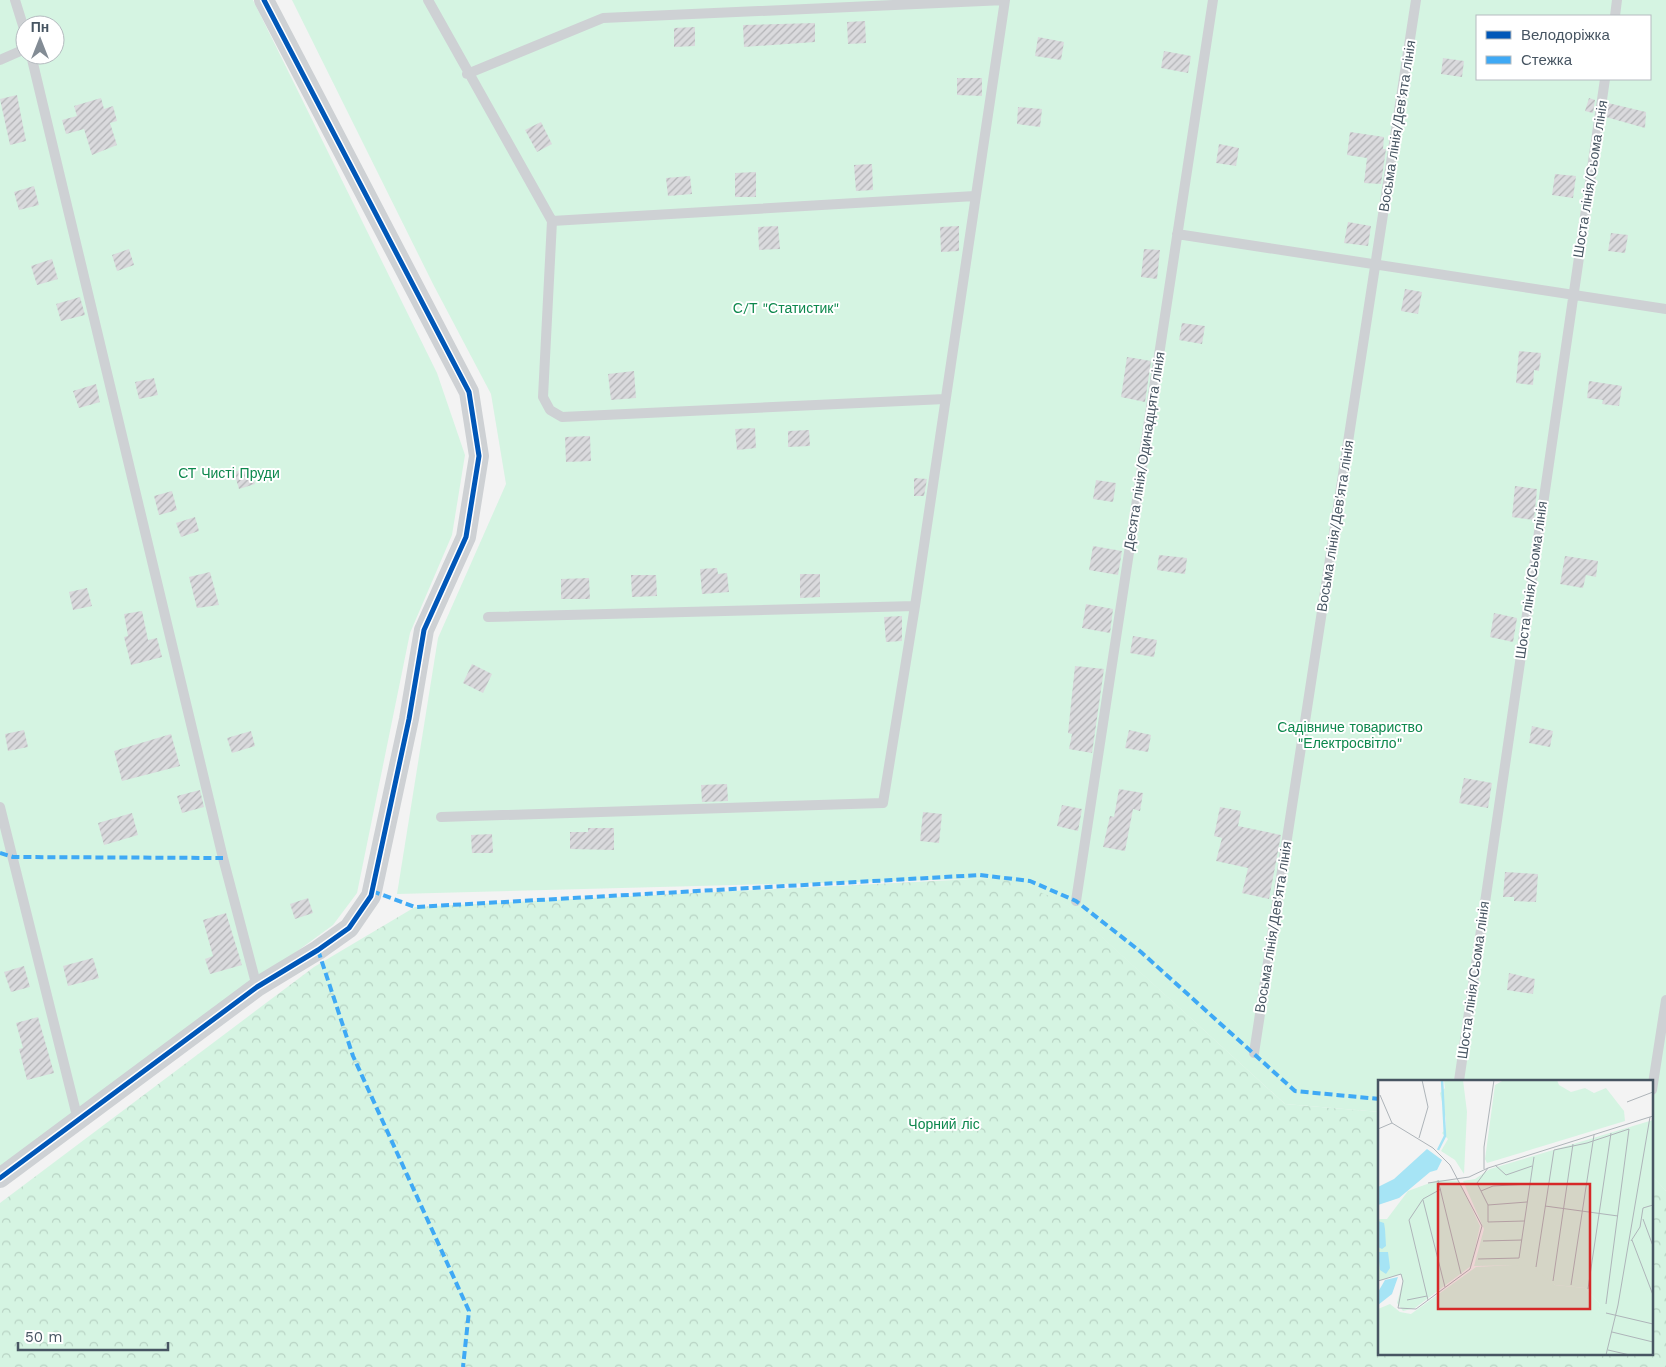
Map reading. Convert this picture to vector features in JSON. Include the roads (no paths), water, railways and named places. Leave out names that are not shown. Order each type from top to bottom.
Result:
[{"type":"street","points":[[0,1178],[258,987],[318,950],[349,928],[371,896],[409,720],[424,630],[466,537],[479,456],[469,392],[264,0]]},
{"type":"lane","points":[[15,0],[20,15]]},
{"type":"lane","points":[[428,0],[552,221],[544,397],[550,410],[562,417],[945,399]]},
{"type":"lane","points":[[441,817],[882,803],[915,606],[1005,0],[603,18],[468,74]]},
{"type":"lane","name":"Десята лінія/Одинадцята лінія","points":[[1076,901],[1212,0]]},
{"type":"lane","name":"Восьма лінія/Дев'ята лінія","points":[[1254,1053],[1416,0]]},
{"type":"lane","points":[[1615,15],[1617,0]]},
{"type":"lane","points":[[0,60],[15,53]]},
{"type":"lane","points":[[34,65],[220,849],[258,987]]},
{"type":"lane","name":"Шоста лінія/Сьома лінія","points":[[1459,1080],[1572,295],[1605,80]]},
{"type":"lane","points":[[552,221],[975,196]]},
{"type":"lane","points":[[1177,234],[1666,309]]},
{"type":"lane","points":[[488,617],[915,606]]},
{"type":"lane","points":[[0,807],[78,1120]]},
{"type":"lane","points":[[1654,1080],[1666,1000]]},
{"type":"park label","name":"С/Т \"Статистик\"","points":[[786,308]]},
{"type":"park label","name":"СТ Чисті Пруди","points":[[229,473]]},
{"type":"park label","name":"Садівниче товариство \"Електросвітло\"","points":[[1350,736]]},
{"type":"park label","name":"Чорний ліс","points":[[944,1124]]}]
